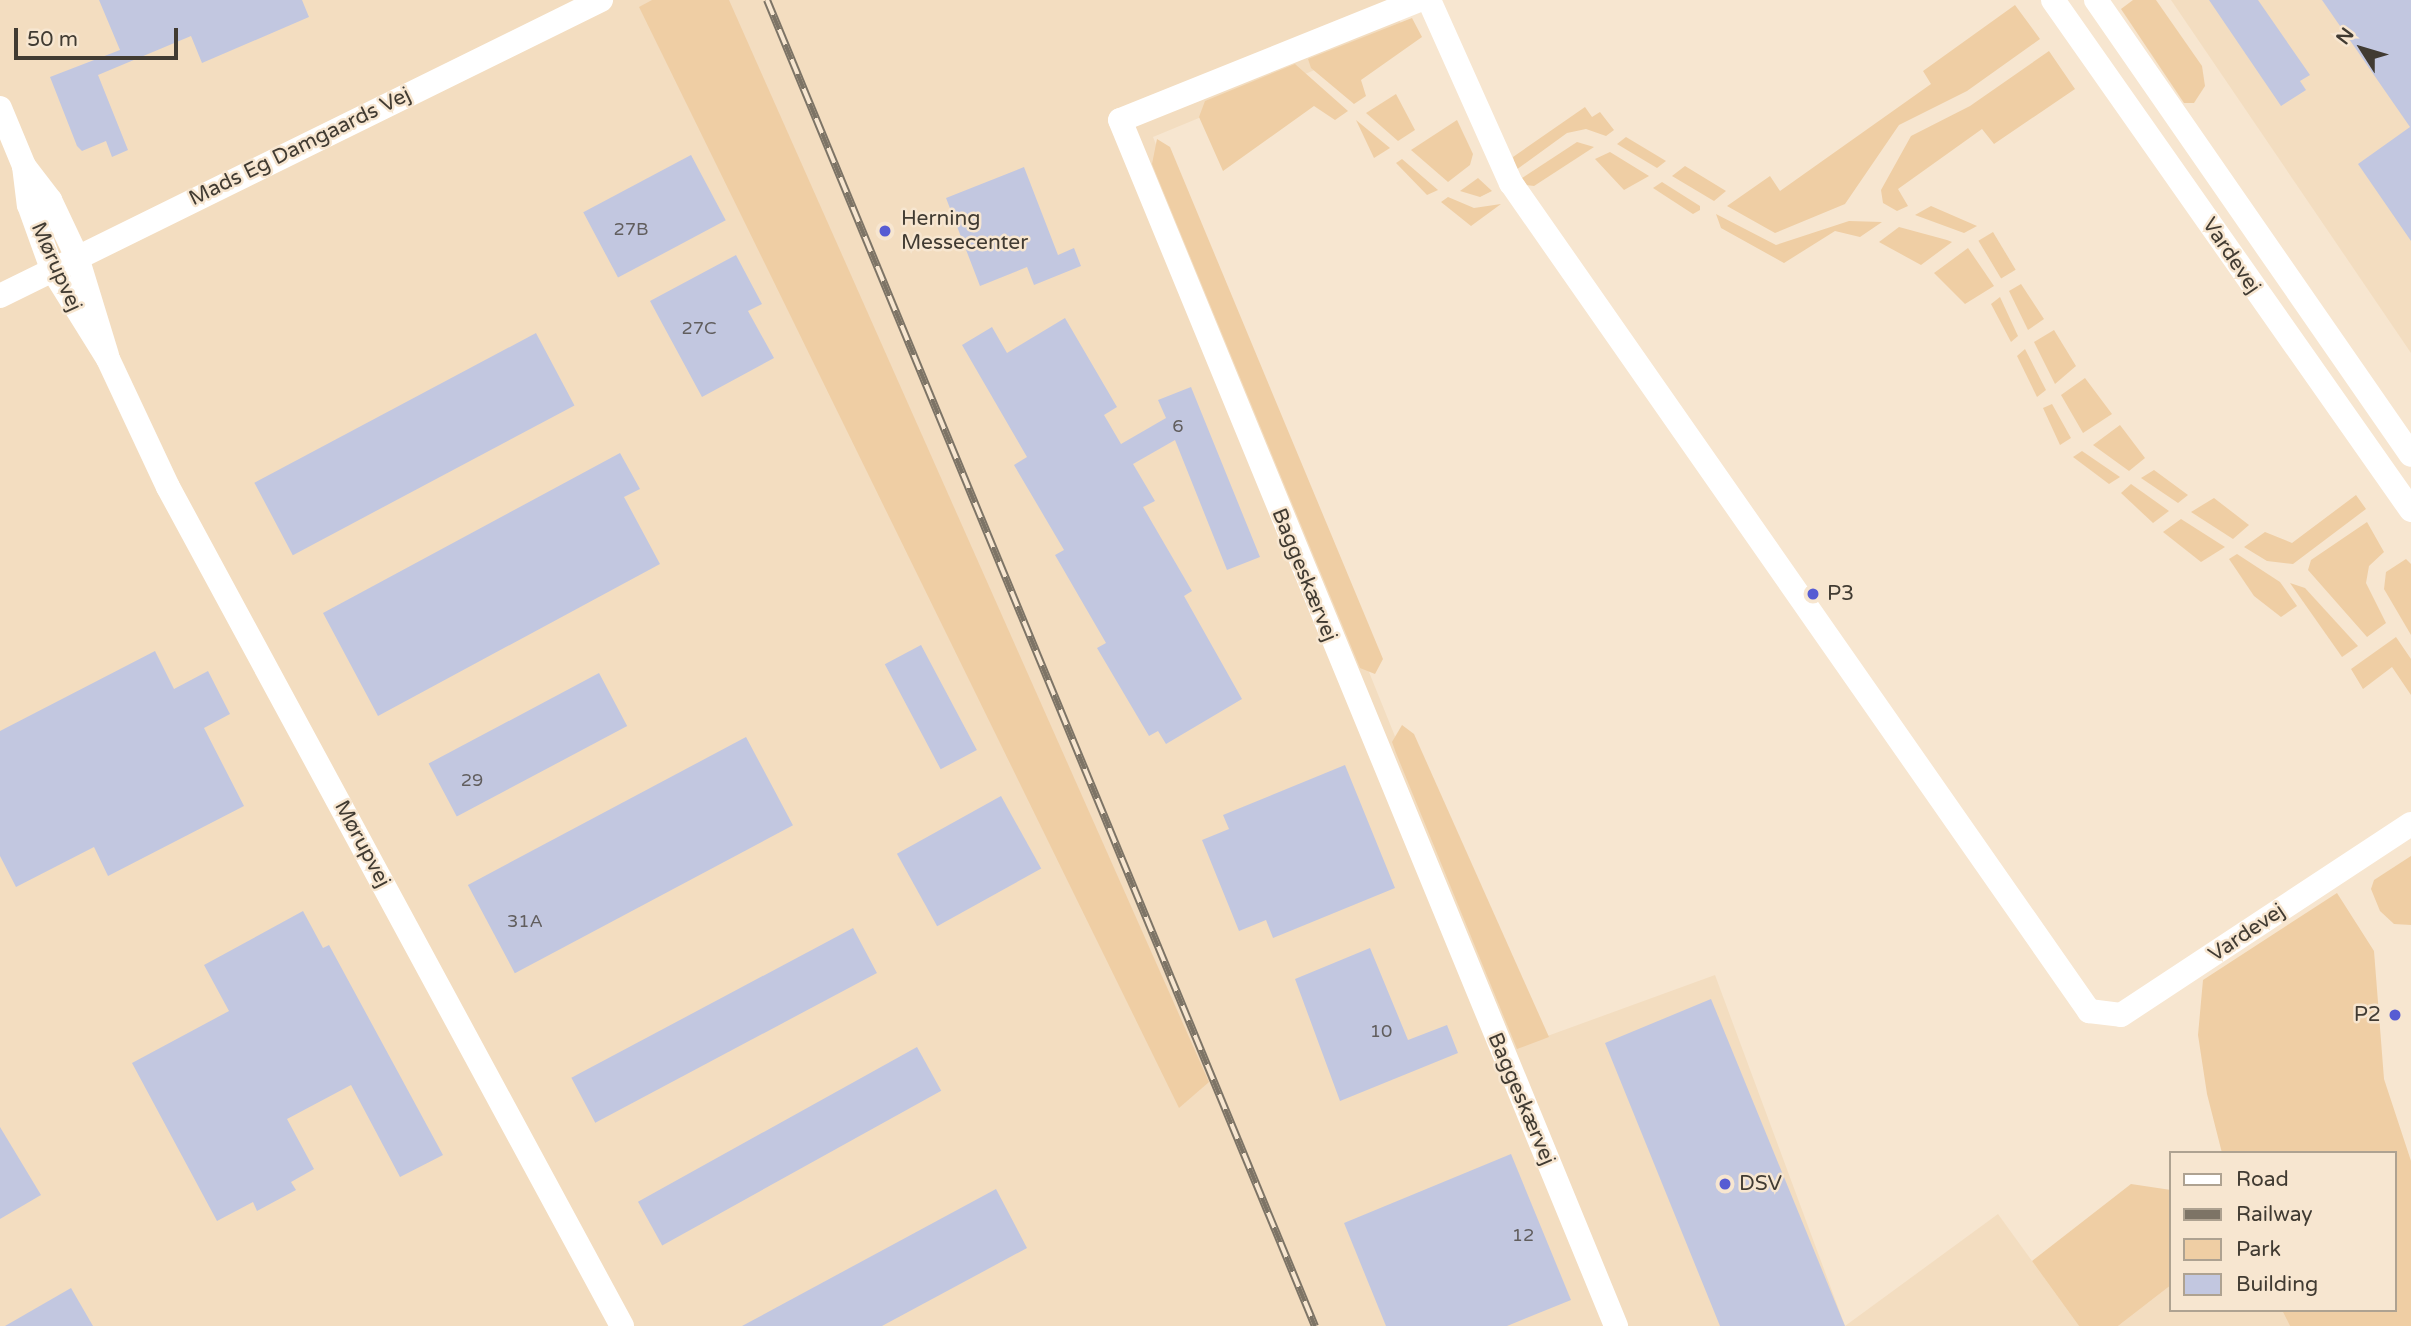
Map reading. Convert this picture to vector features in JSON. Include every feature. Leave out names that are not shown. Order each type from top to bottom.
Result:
[{"type":"street","name":"Mads Eg Damgaards Vej","points":[[0,296],[601,0]]},
{"type":"street","name":"Baggeskærvej","points":[[1419,0],[1120,120],[1616,1326]]},
{"type":"street","name":"Vardevej","points":[[1429,0],[1494,154],[1554,247],[2080,1001],[2096,1016],[2113,1018],[2411,824]]},
{"type":"street","name":"Vardevej","points":[[2053,0],[2411,510]]},
{"type":"street","name":"Vardevej","points":[[2096,0],[2411,456]]},
{"type":"street","name":"Mørupvej","points":[[0,108],[24,166],[50,200],[77,257],[108,359]]},
{"type":"street","name":"Mørupvej","points":[[24,166],[29,205],[52,269],[108,359],[169,487],[622,1326]]},
{"type":"street","name":"Vardevej","points":[[2380,844],[2411,817]]},
{"type":"street","name":"Vardevej","points":[[2380,844],[2411,830]]},
{"type":"shaded area","points":[[0,0],[1393,0],[1404,33],[1153,137],[1520,1046],[1715,975],[1845,1326],[0,1326]]},
{"type":"shaded area","points":[[2171,0],[2411,0],[2411,353]]},
{"type":"shaded area","points":[[1998,1214],[2079,1326],[1845,1326]]},
{"type":"shaded area","points":[[2170,1286],[2170,1312],[2283,1312],[2290,1326],[2118,1326]]},
{"type":"green space","points":[[652,0],[729,0],[1209,1082],[1179,1108],[639,7]]},
{"type":"green space","points":[[2133,0],[2156,0],[2202,66],[2205,86],[2194,103],[2184,103],[2121,9]]},
{"type":"green space","points":[[2015,5],[2040,39],[1967,91],[1899,125],[1845,204],[1775,233],[1727,206],[1770,176],[1780,191],[1931,84],[1923,71]]},
{"type":"green space","points":[[1412,18],[1422,37],[1361,80],[1366,96],[1354,104],[1311,68],[1308,59]]},
{"type":"green space","points":[[2049,51],[2075,89],[1994,144],[1982,129],[1898,189],[1908,206],[1897,211],[1883,203],[1881,190],[1911,136],[1970,106]]},
{"type":"green space","points":[[1295,64],[1348,111],[1335,120],[1314,106],[1223,171],[1199,117],[1205,101]]},
{"type":"green space","points":[[1396,94],[1415,130],[1398,141],[1366,113]]},
{"type":"green space","points":[[1585,107],[1592,117],[1600,112],[1614,130],[1606,136],[1586,129],[1567,133],[1516,170],[1513,157]]},
{"type":"green space","points":[[1356,120],[1390,148],[1374,158]]},
{"type":"green space","points":[[1457,120],[1473,154],[1470,165],[1448,182],[1411,150]]},
{"type":"green space","points":[[1626,137],[1666,161],[1657,168],[1617,144]]},
{"type":"green space","points":[[1157,139],[1170,147],[1383,659],[1375,674],[1360,668],[1152,164]]},
{"type":"green space","points":[[1577,142],[1594,147],[1534,186],[1526,185],[1522,178]]},
{"type":"green space","points":[[1610,152],[1649,176],[1624,190],[1595,159]]},
{"type":"green space","points":[[1402,159],[1438,190],[1427,195],[1396,163]]},
{"type":"green space","points":[[1685,166],[1726,191],[1714,201],[1672,176]]},
{"type":"green space","points":[[1478,178],[1492,191],[1480,197],[1460,191]]},
{"type":"green space","points":[[1662,182],[1700,206],[1700,210],[1693,214],[1653,188]]},
{"type":"green space","points":[[1448,197],[1474,208],[1501,204],[1471,226],[1441,202]]},
{"type":"green space","points":[[1931,206],[1977,226],[1964,233],[1915,215]]},
{"type":"green space","points":[[1716,214],[1776,245],[1849,221],[1882,222],[1860,237],[1835,231],[1784,263],[1721,228]]},
{"type":"green space","points":[[1899,227],[1952,242],[1921,265],[1879,242]]},
{"type":"green space","points":[[1993,232],[2016,270],[2001,278],[1978,241]]},
{"type":"green space","points":[[1968,248],[1994,286],[1965,304],[1934,273]]},
{"type":"green space","points":[[2021,284],[2044,319],[2028,330],[2009,291]]},
{"type":"green space","points":[[2000,297],[2018,336],[2011,342],[1991,304]]},
{"type":"green space","points":[[2054,330],[2076,366],[2055,384],[2034,342]]},
{"type":"green space","points":[[2025,349],[2046,390],[2037,397],[2017,356]]},
{"type":"green space","points":[[2085,378],[2112,414],[2083,433],[2061,395]]},
{"type":"green space","points":[[2052,404],[2071,438],[2060,445],[2043,408]]},
{"type":"green space","points":[[2120,425],[2145,458],[2129,471],[2093,445]]},
{"type":"green space","points":[[2082,451],[2120,477],[2109,484],[2073,457]]},
{"type":"green space","points":[[2154,470],[2188,495],[2178,503],[2141,478]]},
{"type":"green space","points":[[2131,484],[2169,511],[2153,523],[2121,493]]},
{"type":"green space","points":[[2356,495],[2366,509],[2293,564],[2267,561],[2244,547],[2265,532],[2292,543]]},
{"type":"green space","points":[[2214,498],[2249,525],[2233,539],[2191,512]]},
{"type":"green space","points":[[2181,519],[2225,547],[2201,562],[2163,532]]},
{"type":"green space","points":[[2367,522],[2384,552],[2369,566],[2366,583],[2386,623],[2367,637],[2308,570],[2311,560]]},
{"type":"green space","points":[[2237,554],[2280,582],[2297,606],[2281,617],[2254,596],[2229,559]]},
{"type":"green space","points":[[2406,559],[2411,564],[2411,635],[2384,589],[2386,572]]},
{"type":"green space","points":[[2290,583],[2305,588],[2358,646],[2342,657]]},
{"type":"green space","points":[[2396,637],[2411,659],[2411,695],[2392,667],[2363,689],[2351,669]]},
{"type":"green space","points":[[1402,725],[1414,734],[1549,1037],[1517,1049],[1392,742]]},
{"type":"green space","points":[[2411,856],[2411,925],[2394,924],[2380,911],[2371,889],[2374,880]]},
{"type":"green space","points":[[2337,893],[2374,951],[2384,1079],[2411,1161],[2411,1326],[2290,1326],[2283,1312],[2397,1312],[2397,1151],[2221,1151],[2207,1094],[2198,1035],[2203,980]]},
{"type":"green space","points":[[2131,1184],[2170,1190],[2170,1286],[2118,1326],[2079,1326],[2032,1261]]},
{"type":"building","points":[[99,0],[302,0],[309,17],[202,63],[191,36],[98,75],[128,150],[112,157],[106,141],[82,151],[77,146],[50,77],[120,50]]},
{"type":"building","points":[[2209,0],[2258,0],[2310,75],[2300,81],[2306,90],[2281,106]]},
{"type":"building","points":[[2322,0],[2411,0],[2411,241],[2358,164],[2410,127]]},
{"type":"building","points":[[691,155],[726,220],[618,278],[583,212]]},
{"type":"building","points":[[1024,167],[1058,255],[1074,248],[1081,266],[1034,285],[1027,267],[980,286],[946,198]]},
{"type":"building","points":[[736,255],[762,304],[748,311],[774,358],[702,397],[650,301]]},
{"type":"building","points":[[1065,318],[1117,407],[1104,415],[1121,444],[1166,418],[1158,400],[1191,387],[1260,557],[1227,570],[1175,440],[1133,464],[1155,501],[1143,507],[1192,591],[1184,596],[1242,699],[1166,744],[1158,731],[1149,736],[1097,648],[1106,643],[1055,555],[1064,550],[1014,465],[1027,457],[962,345],[992,327],[1007,353]]},
{"type":"building","points":[[536,333],[574,405],[293,555],[254,483]]},
{"type":"building","points":[[620,453],[640,489],[624,497],[660,564],[378,716],[323,613]]},
{"type":"building","points":[[921,645],[977,750],[941,769],[885,664]]},
{"type":"building","points":[[155,651],[174,689],[208,671],[230,714],[204,728],[244,806],[108,876],[94,847],[16,887],[0,856],[0,731]]},
{"type":"building","points":[[599,673],[627,726],[457,817],[429,764]]},
{"type":"building","points":[[746,737],[793,825],[515,973],[468,885]]},
{"type":"building","points":[[1345,765],[1395,888],[1273,938],[1266,920],[1239,931],[1202,840],[1229,829],[1223,815]]},
{"type":"building","points":[[1001,796],[1041,869],[937,926],[897,854]]},
{"type":"building","points":[[303,911],[323,948],[329,945],[443,1155],[400,1177],[351,1085],[287,1119],[314,1169],[291,1182],[296,1190],[257,1211],[253,1202],[217,1221],[132,1063],[229,1011],[204,965]]},
{"type":"building","points":[[853,928],[877,973],[595,1123],[571,1078]]},
{"type":"building","points":[[1370,948],[1408,1040],[1447,1025],[1458,1053],[1340,1101],[1295,979]]},
{"type":"building","name":"DSV","points":[[1711,999],[1845,1326],[1720,1326],[1605,1043]]},
{"type":"building","points":[[917,1047],[941,1091],[662,1245],[638,1202]]},
{"type":"building","points":[[0,1127],[41,1195],[0,1219]]},
{"type":"building","points":[[1511,1154],[1571,1300],[1507,1326],[1386,1326],[1344,1223]]},
{"type":"building","points":[[996,1189],[1027,1248],[882,1326],[742,1326]]},
{"type":"building","points":[[71,1288],[93,1326],[5,1326]]},
{"type":"railway","points":[[767,0],[1315,1326]]},
{"type":"place","name":"Herning Messecenter","points":[[885,231]]},
{"type":"place","name":"P3","points":[[1813,594]]},
{"type":"place","name":"P2","points":[[2395,1015]]},
{"type":"place","name":"DSV","points":[[1725,1184]]}]
